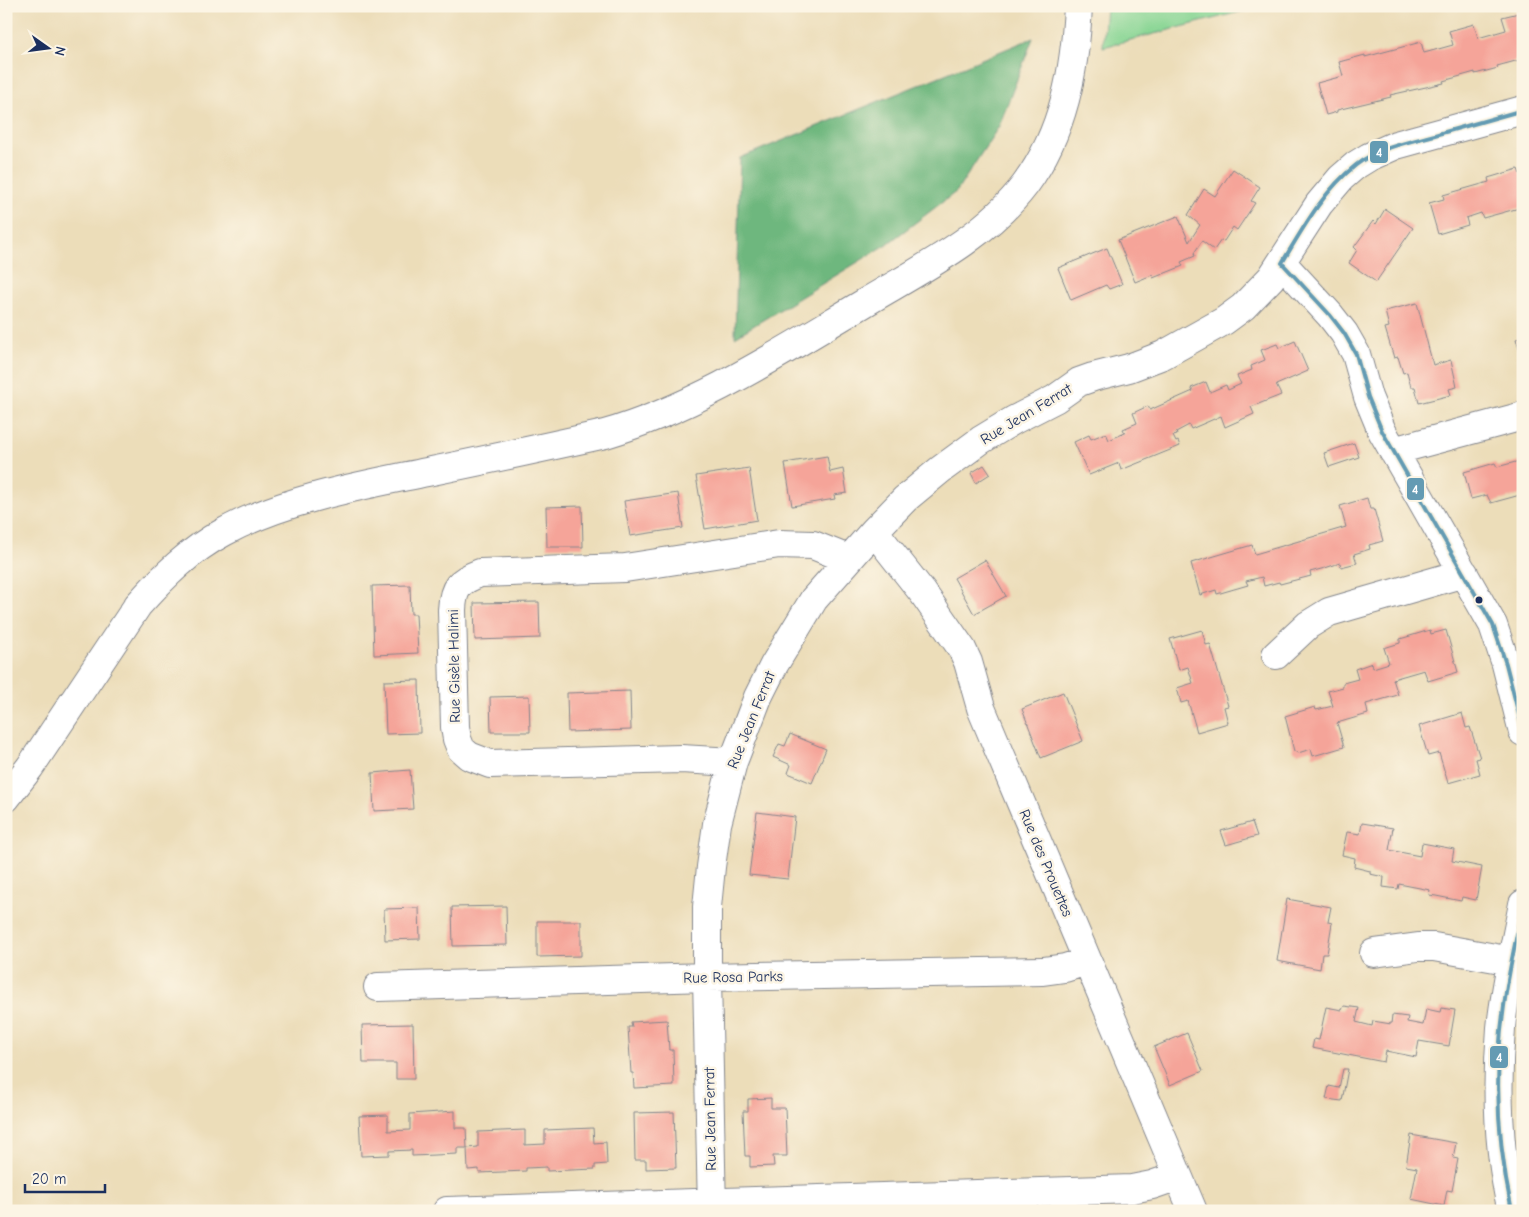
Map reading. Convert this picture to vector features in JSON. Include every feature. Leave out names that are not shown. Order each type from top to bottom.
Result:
[{"type":"street","points":[[6,798],[30,767],[138,605],[152,588],[181,561],[208,541],[246,521],[300,502],[390,480],[605,434],[627,427],[697,398],[816,332],[942,257],[980,230],[1016,195],[1035,170],[1050,143],[1066,103],[1076,42],[1078,6]]},
{"type":"street","name":"Rue Jean Ferrat","points":[[712,1206],[707,907],[717,824],[733,762],[748,720],[774,665],[814,599],[848,558],[922,484],[981,440],[1014,420],[1055,399],[1079,382],[1129,368],[1164,355],[1224,321],[1258,293],[1282,263],[1310,217],[1327,194],[1349,171],[1369,157],[1396,145],[1523,110]]},
{"type":"street","points":[[1282,263],[1330,315],[1351,344],[1356,354],[1368,397],[1382,431],[1486,611],[1500,642],[1523,730]]},
{"type":"street","points":[[1393,450],[1523,416]]},
{"type":"street","name":"Rue des Prouettes","points":[[874,531],[923,593],[962,649],[968,662],[980,708],[1192,1211]]},
{"type":"street","name":"Rue Gisèle Halimi","points":[[733,762],[681,759],[490,764],[469,756],[461,749],[455,727],[452,597],[456,589],[461,582],[480,573],[633,568],[779,544],[813,545],[848,558]]},
{"type":"street","points":[[1276,655],[1308,625],[1329,612],[1464,573]]},
{"type":"street","points":[[1512,1211],[1502,1152],[1499,1080],[1501,1027],[1523,904]]},
{"type":"street","points":[[1374,953],[1418,947],[1434,947],[1512,961]]},
{"type":"street","name":"Rue Rosa Parks","points":[[378,987],[707,977],[1043,971],[1064,968],[1087,961]]},
{"type":"street","points":[[447,1211],[712,1206],[1132,1188],[1152,1185],[1178,1176]]},
{"type":"green space","points":[[1106,6],[1263,6],[1103,47]]},
{"type":"green space","points":[[1033,38],[999,126],[957,191],[886,245],[735,337],[740,158]]},
{"type":"building","points":[[1523,12],[1523,59],[1497,66],[1498,68],[1475,74],[1475,72],[1443,81],[1444,83],[1390,95],[1391,97],[1337,110],[1337,112],[1326,115],[1317,83],[1343,76],[1339,62],[1421,42],[1424,53],[1453,45],[1449,31],[1474,24],[1478,38],[1506,30],[1502,17]]},
{"type":"building","points":[[1233,169],[1260,187],[1251,201],[1255,203],[1237,230],[1233,227],[1224,241],[1221,240],[1214,250],[1202,241],[1194,253],[1195,256],[1181,262],[1183,266],[1153,278],[1152,275],[1135,282],[1118,240],[1178,216],[1189,242],[1200,225],[1188,215],[1204,189],[1215,196]]},
{"type":"building","points":[[1518,169],[1520,174],[1523,173],[1523,207],[1483,218],[1481,213],[1466,218],[1468,225],[1438,234],[1429,203],[1444,199],[1443,195],[1489,182],[1488,178]]},
{"type":"building","points":[[1385,209],[1413,228],[1376,282],[1349,263],[1357,250],[1354,247],[1373,221],[1376,224]]},
{"type":"building","points":[[1107,248],[1122,284],[1109,289],[1106,285],[1071,300],[1058,268]]},
{"type":"building","points":[[1417,303],[1433,365],[1451,360],[1457,387],[1449,389],[1451,395],[1419,403],[1415,387],[1411,387],[1407,372],[1403,373],[1398,357],[1394,358],[1385,328],[1389,327],[1385,311]]},
{"type":"building","points":[[1523,337],[1523,359],[1522,359],[1516,339]]},
{"type":"building","points":[[1295,341],[1308,371],[1276,385],[1281,395],[1251,407],[1254,414],[1225,427],[1221,416],[1191,429],[1189,425],[1176,432],[1177,435],[1173,436],[1180,446],[1121,470],[1119,463],[1089,475],[1074,442],[1089,435],[1091,439],[1106,433],[1109,440],[1125,433],[1123,429],[1137,423],[1133,413],[1148,406],[1150,410],[1193,391],[1191,388],[1206,382],[1210,392],[1226,385],[1228,390],[1241,384],[1237,376],[1252,370],[1251,366],[1265,360],[1261,350],[1277,344],[1279,348]]},
{"type":"building","points":[[1354,443],[1359,457],[1329,467],[1324,453]]},
{"type":"building","points":[[827,456],[830,472],[843,469],[847,493],[834,495],[835,499],[792,506],[785,463]]},
{"type":"building","points":[[1523,460],[1523,502],[1520,495],[1491,503],[1487,495],[1471,499],[1464,472],[1495,463],[1497,467]]},
{"type":"building","points":[[984,465],[990,474],[976,483],[971,473]]},
{"type":"building","points":[[749,468],[757,520],[705,529],[696,476]]},
{"type":"building","points":[[678,493],[683,528],[630,536],[624,501]]},
{"type":"building","points":[[1367,498],[1370,509],[1374,509],[1383,541],[1369,545],[1370,549],[1354,554],[1357,563],[1341,567],[1340,563],[1310,572],[1311,576],[1280,584],[1279,582],[1264,586],[1262,577],[1246,581],[1248,585],[1217,594],[1216,590],[1200,595],[1191,563],[1252,545],[1255,554],[1346,527],[1340,506]]},
{"type":"building","points":[[582,506],[583,547],[547,547],[546,507]]},
{"type":"building","points":[[985,560],[1006,596],[974,614],[954,578]]},
{"type":"building","points":[[410,585],[411,614],[416,614],[418,653],[374,655],[372,586]]},
{"type":"building","points":[[539,602],[540,638],[475,640],[474,603]]},
{"type":"building","points":[[1202,630],[1206,645],[1210,644],[1228,706],[1224,707],[1228,723],[1197,732],[1188,701],[1181,703],[1177,688],[1193,683],[1188,667],[1179,670],[1170,639]]},
{"type":"building","points":[[1430,630],[1431,634],[1446,630],[1458,672],[1428,681],[1424,670],[1393,679],[1398,695],[1366,704],[1368,714],[1337,723],[1344,747],[1313,756],[1311,749],[1298,753],[1294,751],[1285,716],[1315,707],[1316,710],[1333,706],[1328,691],[1343,687],[1343,683],[1358,679],[1355,669],[1372,663],[1373,668],[1389,663],[1384,648],[1400,643],[1400,639]]},
{"type":"building","points":[[419,680],[420,733],[386,734],[384,681]]},
{"type":"building","points":[[630,691],[631,730],[568,732],[567,693]]},
{"type":"building","points":[[1063,692],[1083,741],[1041,758],[1022,709]]},
{"type":"building","points":[[529,696],[530,732],[491,732],[490,697]]},
{"type":"building","points":[[1462,713],[1466,728],[1470,727],[1480,758],[1476,759],[1480,774],[1448,783],[1439,753],[1428,756],[1419,726]]},
{"type":"building","points":[[790,734],[826,749],[812,783],[788,773],[791,765],[773,757],[779,744],[785,746]]},
{"type":"building","points":[[410,770],[413,809],[374,811],[372,773]]},
{"type":"building","points":[[757,812],[795,817],[788,879],[749,875]]},
{"type":"building","points":[[1252,822],[1257,836],[1226,845],[1221,831]]},
{"type":"building","points":[[1362,823],[1393,828],[1389,850],[1420,856],[1422,843],[1454,849],[1452,861],[1482,867],[1476,900],[1462,897],[1461,901],[1429,895],[1430,890],[1399,884],[1398,889],[1383,887],[1384,877],[1370,874],[1370,871],[1354,867],[1355,858],[1342,855],[1347,832],[1360,834]]},
{"type":"building","points":[[1287,899],[1331,907],[1328,922],[1332,923],[1327,954],[1322,954],[1320,969],[1277,961]]},
{"type":"building","points":[[506,906],[507,945],[453,946],[452,907]]},
{"type":"building","points":[[419,908],[420,939],[385,940],[384,909]]},
{"type":"building","points":[[537,921],[581,921],[581,956],[537,957]]},
{"type":"building","points":[[1344,1006],[1359,1008],[1356,1022],[1372,1026],[1373,1021],[1391,1024],[1392,1015],[1408,1017],[1407,1022],[1423,1025],[1426,1009],[1440,1012],[1441,1008],[1455,1010],[1449,1046],[1419,1041],[1416,1057],[1386,1051],[1384,1062],[1312,1048],[1314,1039],[1319,1040],[1326,1007],[1342,1010]]},
{"type":"building","points":[[667,1020],[669,1050],[673,1050],[674,1086],[634,1088],[633,1073],[631,1073],[628,1027],[632,1027],[631,1022]]},
{"type":"building","points":[[413,1024],[414,1079],[396,1079],[396,1063],[363,1063],[362,1025]]},
{"type":"building","points":[[1187,1033],[1203,1071],[1170,1085],[1154,1047]]},
{"type":"building","points":[[1343,1069],[1348,1069],[1342,1101],[1326,1099],[1329,1086],[1339,1088]]},
{"type":"building","points":[[771,1098],[771,1108],[785,1108],[787,1156],[773,1156],[774,1166],[750,1167],[750,1156],[745,1156],[743,1111],[748,1111],[748,1099]]},
{"type":"building","points":[[455,1111],[455,1128],[466,1128],[467,1148],[457,1148],[457,1154],[412,1156],[412,1150],[389,1151],[389,1155],[361,1156],[359,1116],[388,1115],[388,1131],[410,1130],[410,1114]]},
{"type":"building","points":[[674,1112],[676,1168],[646,1169],[646,1160],[635,1160],[634,1113]]},
{"type":"building","points":[[593,1128],[594,1143],[606,1142],[607,1164],[595,1165],[595,1169],[547,1171],[547,1167],[526,1168],[526,1171],[479,1173],[479,1169],[468,1170],[467,1148],[478,1147],[478,1132],[525,1130],[525,1145],[545,1144],[545,1130]]},
{"type":"building","points":[[1411,1135],[1456,1143],[1453,1158],[1458,1159],[1452,1191],[1447,1190],[1444,1206],[1411,1199],[1417,1168],[1406,1166]]},
{"type":"transit line","name":"4","points":[[1282,263],[1306,223],[1333,186],[1365,159],[1395,146],[1523,110]]},
{"type":"transit line","name":"4","points":[[1282,263],[1330,315],[1344,333],[1356,354],[1368,397],[1382,431],[1493,625],[1506,664],[1523,731]]},
{"type":"transit line","name":"4","points":[[1512,1211],[1503,1162],[1498,1088],[1500,1038],[1507,986],[1523,905]]}]
